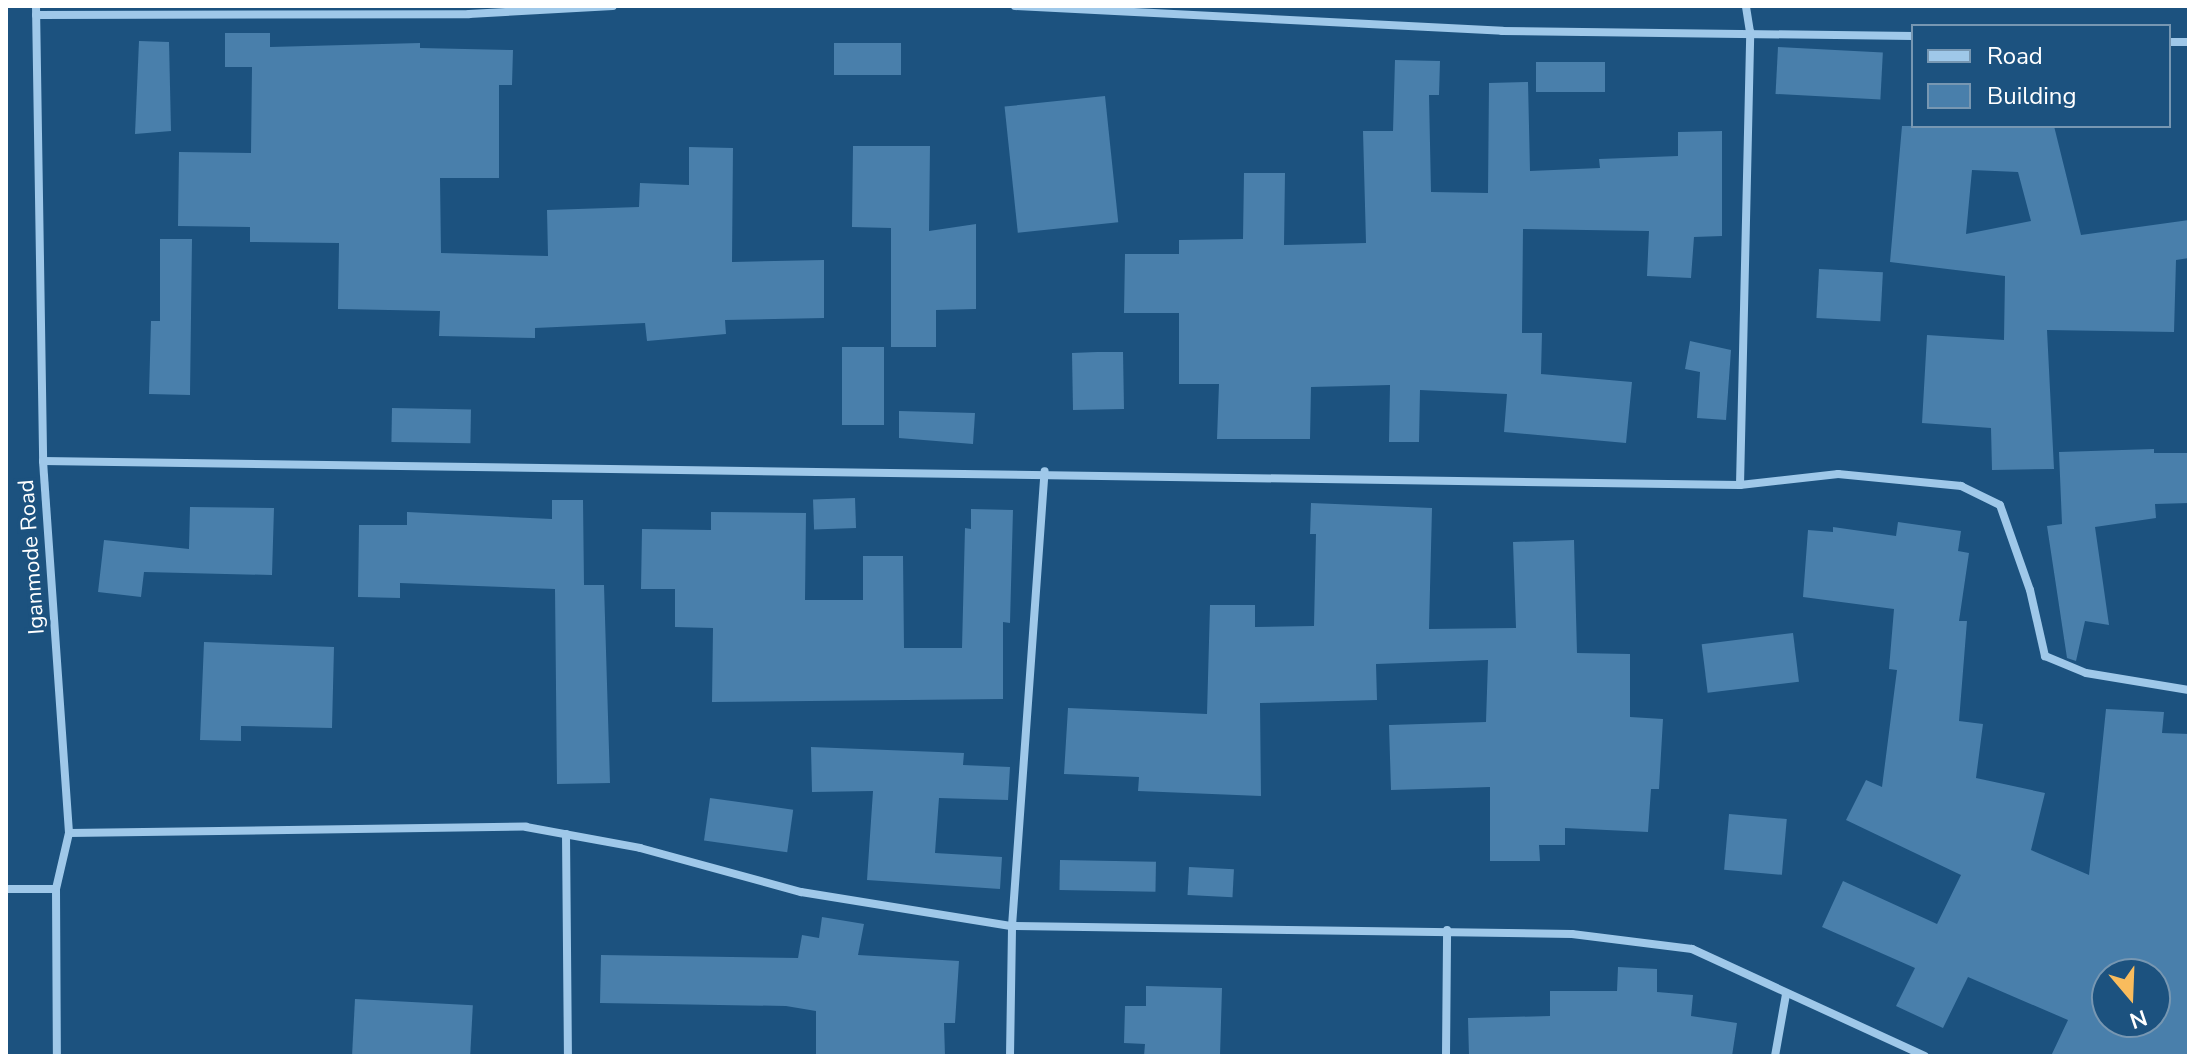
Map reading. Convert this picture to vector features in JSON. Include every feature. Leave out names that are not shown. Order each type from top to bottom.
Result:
[{"type":"street","points":[[36,11],[613,6]]},
{"type":"street","points":[[1015,6],[1502,31],[1911,36]]},
{"type":"street","points":[[1740,485],[1750,32],[1746,6]]},
{"type":"street","name":"Iganmode Road","points":[[36,11],[43,461],[69,833],[56,889],[57,1056]]},
{"type":"street","points":[[43,461],[1045,471],[1740,485],[1838,474],[1961,486],[2000,505],[2030,590],[2045,656],[2086,673],[2189,690]]},
{"type":"street","points":[[1010,1056],[1012,926],[1045,471]]},
{"type":"street","points":[[69,833],[526,827],[640,848],[801,892],[1012,926],[1572,934],[1692,949],[1925,1056]]},
{"type":"street","points":[[566,834],[568,1056]]},
{"type":"street","points":[[6,889],[56,889]]},
{"type":"street","points":[[1446,1056],[1447,930]]},
{"type":"street","points":[[1775,1056],[1786,994]]},
{"type":"building","points":[[225,33],[270,33],[270,47],[420,43],[420,48],[513,50],[512,85],[499,85],[499,178],[440,178],[441,253],[548,256],[547,210],[639,207],[640,183],[689,185],[689,147],[733,148],[732,262],[824,260],[824,318],[725,320],[726,334],[647,341],[645,323],[535,328],[535,338],[439,336],[440,311],[338,309],[339,243],[250,242],[250,227],[178,226],[179,152],[251,153],[252,67],[225,67]]},
{"type":"building","points":[[139,41],[169,42],[171,131],[135,134]]},
{"type":"building","points":[[834,43],[901,43],[901,75],[834,75]]},
{"type":"building","points":[[1778,47],[1883,52],[1880,99],[1776,94]]},
{"type":"building","points":[[1395,60],[1440,61],[1439,95],[1429,95],[1431,192],[1488,193],[1489,83],[1528,82],[1530,171],[1600,168],[1599,159],[1678,156],[1678,132],[1722,131],[1722,236],[1694,237],[1691,278],[1647,276],[1649,231],[1523,229],[1522,333],[1542,333],[1541,374],[1632,382],[1626,443],[1504,432],[1507,394],[1420,390],[1419,442],[1389,442],[1390,385],[1311,387],[1310,439],[1217,439],[1219,384],[1179,384],[1179,313],[1124,313],[1125,254],[1179,254],[1179,240],[1243,239],[1244,173],[1285,173],[1284,245],[1366,243],[1363,131],[1393,131]]},
{"type":"building","points":[[1536,62],[1605,62],[1605,92],[1536,92]]},
{"type":"building","points":[[1105,96],[1118,222],[1018,233],[1005,107]]},
{"type":"building","points":[[1902,126],[2054,128],[2081,235],[2189,220],[2189,258],[2176,260],[2174,332],[2047,330],[2054,469],[1992,470],[1991,428],[1922,423],[1927,335],[2004,340],[2005,276],[1890,262]],"holes":[[[1972,170],[2018,172],[2031,221],[1966,234]]]},
{"type":"building","points":[[853,146],[930,146],[929,231],[976,224],[976,309],[936,310],[936,347],[891,347],[891,228],[852,227]]},
{"type":"building","points":[[160,239],[192,239],[190,395],[149,394],[151,321],[160,321]]},
{"type":"building","points":[[1819,269],[1883,272],[1880,321],[1816,318]]},
{"type":"building","points":[[1690,341],[1731,350],[1726,420],[1697,418],[1700,372],[1685,369]]},
{"type":"building","points":[[842,347],[884,347],[884,425],[842,425]]},
{"type":"building","points":[[1123,352],[1124,409],[1073,410],[1072,353]]},
{"type":"building","points":[[392,408],[471,409],[470,443],[391,442]]},
{"type":"building","points":[[899,411],[975,413],[973,444],[899,438]]},
{"type":"building","points":[[2154,449],[2154,453],[2189,453],[2189,503],[2155,504],[2156,518],[2095,527],[2109,625],[2085,621],[2076,661],[2067,658],[2047,526],[2062,524],[2059,452]]},
{"type":"building","points":[[855,498],[856,528],[814,529],[813,499]]},
{"type":"building","points":[[552,500],[583,500],[584,585],[604,585],[610,783],[557,784],[555,589],[400,583],[400,598],[358,597],[359,525],[407,525],[407,512],[552,519]]},
{"type":"building","points":[[1311,503],[1432,508],[1429,629],[1516,628],[1513,542],[1574,540],[1577,653],[1630,654],[1630,717],[1663,719],[1659,789],[1651,789],[1648,832],[1565,828],[1565,845],[1539,845],[1540,861],[1490,861],[1490,787],[1391,790],[1389,725],[1486,722],[1488,660],[1376,664],[1377,700],[1260,703],[1261,796],[1138,791],[1139,777],[1064,774],[1068,708],[1207,714],[1210,605],[1255,605],[1255,627],[1314,626],[1316,534],[1310,534]]},
{"type":"building","points":[[190,507],[274,508],[272,575],[144,572],[141,597],[98,592],[104,540],[189,549]]},
{"type":"building","points":[[971,509],[1013,510],[1010,623],[1003,622],[1003,699],[712,702],[713,628],[675,627],[675,589],[641,589],[642,529],[711,530],[711,512],[806,513],[805,600],[863,600],[863,556],[903,556],[904,648],[962,648],[965,528],[971,529]]},
{"type":"building","points":[[1898,522],[1961,531],[1958,551],[1969,553],[1959,621],[1967,621],[1959,721],[1983,724],[1976,778],[2045,793],[2031,850],[2089,875],[2106,709],[2164,712],[2162,733],[2189,734],[2189,1056],[2051,1056],[2068,1020],[1968,977],[1943,1028],[1896,1006],[1915,968],[1822,927],[1843,881],[1937,924],[1961,875],[1846,820],[1866,780],[1882,787],[1897,670],[1889,669],[1894,609],[1803,597],[1808,530],[1833,532],[1833,527],[1896,536]]},
{"type":"building","points":[[1793,633],[1799,682],[1708,693],[1702,644]]},
{"type":"building","points":[[204,642],[334,647],[332,728],[241,726],[241,741],[200,740]]},
{"type":"building","points":[[811,747],[964,753],[963,765],[1010,767],[1008,800],[939,798],[935,853],[1002,857],[1000,889],[867,880],[873,791],[812,792]]},
{"type":"building","points":[[710,798],[793,810],[787,852],[704,841]]},
{"type":"building","points":[[1729,814],[1787,819],[1782,875],[1724,870]]},
{"type":"building","points":[[1060,860],[1156,862],[1155,892],[1059,890]]},
{"type":"building","points":[[1189,867],[1234,869],[1232,897],[1188,895]]},
{"type":"building","points":[[822,917],[864,924],[858,955],[959,961],[955,1023],[944,1023],[945,1056],[816,1056],[816,1011],[786,1006],[600,1003],[601,955],[798,958],[802,935],[819,938]]},
{"type":"building","points":[[1618,967],[1657,969],[1657,992],[1693,995],[1691,1016],[1737,1023],[1732,1056],[1469,1056],[1468,1018],[1550,1016],[1550,991],[1617,991]]},
{"type":"building","points":[[1146,986],[1222,988],[1220,1056],[1144,1056],[1145,1044],[1124,1043],[1125,1006],[1146,1006]]},
{"type":"building","points":[[355,999],[473,1005],[470,1056],[352,1056]]}]
